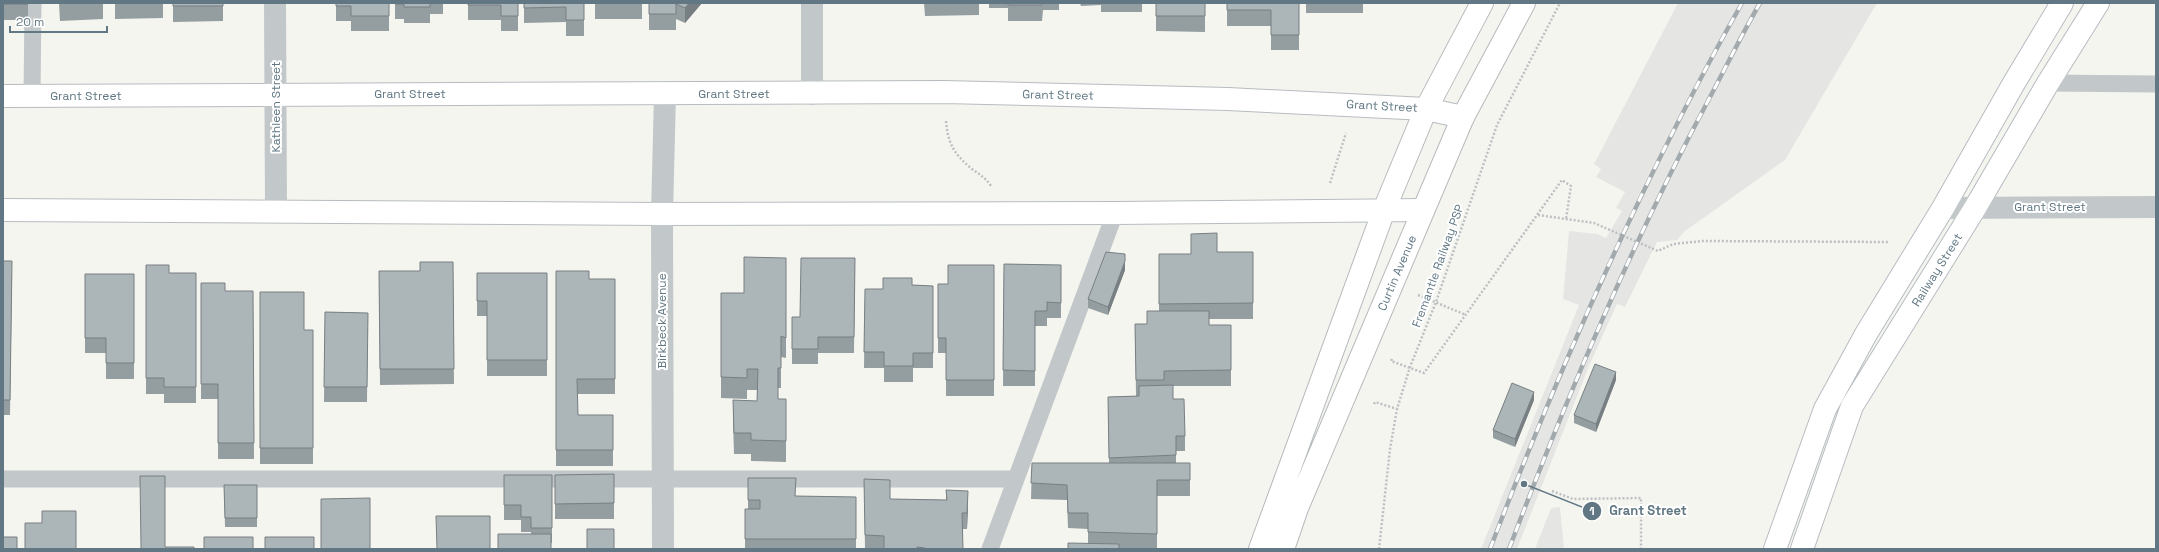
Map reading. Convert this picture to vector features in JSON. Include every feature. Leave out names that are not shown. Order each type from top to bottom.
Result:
[{"type":"main road","points":[[1260,549],[1384,210],[1426,108],[1482,3]]},
{"type":"main road","name":"Curtin Avenue","points":[[1283,549],[1297,508],[1463,117],[1524,3]]},
{"type":"main road","points":[[1775,549],[1825,409],[1866,334],[1943,208],[2014,83],[2062,3]]},
{"type":"main road","name":"Railway Street","points":[[1802,549],[1852,406],[1975,208],[2048,83],[2098,3]]},
{"type":"main road","name":"Grant Street","points":[[3,96],[812,94],[944,92],[1228,99],[1426,108],[1463,117]]},
{"type":"main road","points":[[3,210],[662,214],[1115,213],[1423,210]]},
{"type":"street","name":"Kathleen Street","points":[[275,3],[276,211]]},
{"type":"street","points":[[812,3],[812,94]]},
{"type":"street","name":"Birkbeck Avenue","points":[[663,549],[662,214],[665,94]]},
{"type":"street","name":"Grant Street","points":[[1943,208],[2156,206]]},
{"type":"lane","points":[[32,96],[33,3]]},
{"type":"lane","points":[[2048,83],[2156,84]]},
{"type":"lane","points":[[990,549],[1115,213]]},
{"type":"lane","points":[[3,478],[662,478],[1015,480]]},
{"type":"path","name":"Fremantle Railway PSP","points":[[1379,549],[1395,423],[1410,367],[1436,302],[1497,125],[1560,3]]},
{"type":"path","points":[[944,92],[948,138],[958,157],[987,180],[995,193],[994,213]]},
{"type":"path","points":[[1329,187],[1348,127]]},
{"type":"path","points":[[1410,367],[1424,374],[1562,180],[1571,186],[1566,219]]},
{"type":"path","points":[[1538,214],[1594,222],[1658,251],[1673,244],[1703,241],[1897,242],[1916,253]]},
{"type":"path","points":[[1413,293],[1466,315]]},
{"type":"path","points":[[1552,491],[1573,499],[1641,498],[1641,549]]},
{"type":"shaded area","points":[[1678,3],[1877,3],[1785,160],[1685,231],[1677,240],[1657,242],[1625,307],[1617,304],[1589,366],[1517,549],[1481,549],[1579,305],[1563,299],[1569,231],[1597,234],[1606,238],[1622,211],[1616,208],[1625,192],[1596,177],[1601,169],[1594,164]]},
{"type":"shaded area","points":[[1560,507],[1564,549],[1535,549],[1551,508]]},
{"type":"building","points":[[28,3],[28,4],[3,4]]},
{"type":"building","points":[[173,3],[223,3],[223,6],[173,6]]},
{"type":"building","points":[[336,3],[389,3],[389,16],[351,16],[351,6],[336,6]]},
{"type":"building","points":[[395,3],[430,3],[430,7],[404,7],[404,4]]},
{"type":"building","points":[[468,3],[518,3],[518,16],[501,16],[501,5],[468,5]]},
{"type":"building","points":[[524,3],[584,3],[584,20],[566,20],[566,7],[524,8]]},
{"type":"building","points":[[649,3],[689,3],[685,8],[676,4],[676,14],[649,14]]},
{"type":"building","points":[[1008,3],[1042,3],[1042,5],[1008,5]]},
{"type":"building","points":[[1156,3],[1205,3],[1205,16],[1156,16]]},
{"type":"building","points":[[1227,3],[1299,3],[1299,35],[1271,35],[1271,10],[1227,10]]},
{"type":"building","points":[[1217,233],[1217,252],[1253,252],[1253,303],[1159,304],[1159,254],[1191,254],[1191,234]]},
{"type":"building","points":[[1106,252],[1125,254],[1125,261],[1108,307],[1088,299]]},
{"type":"building","points":[[744,257],[786,258],[786,338],[781,336],[781,368],[778,368],[778,399],[786,399],[786,441],[751,440],[751,433],[734,433],[733,400],[757,401],[758,369],[747,369],[747,378],[721,377],[721,293],[744,293]]},
{"type":"building","points":[[801,258],[855,258],[854,337],[818,337],[818,349],[792,349],[792,317],[800,317]]},
{"type":"building","points":[[3,261],[12,261],[10,400],[3,400]]},
{"type":"building","points":[[420,262],[453,262],[454,369],[380,369],[379,271],[420,271]]},
{"type":"building","points":[[1004,264],[1061,265],[1061,303],[1047,302],[1047,311],[1035,311],[1035,371],[1003,370]]},
{"type":"building","points":[[146,265],[169,265],[169,273],[196,273],[196,387],[164,387],[164,378],[146,378]]},
{"type":"building","points":[[948,265],[994,265],[994,380],[946,380],[946,338],[938,338],[938,284],[948,284]]},
{"type":"building","points":[[556,271],[589,271],[589,279],[615,279],[615,379],[577,379],[578,415],[613,415],[613,450],[556,450]]},
{"type":"building","points":[[477,273],[547,273],[547,360],[487,360],[487,301],[477,301]]},
{"type":"building","points":[[85,274],[134,274],[134,363],[106,363],[106,338],[85,338]]},
{"type":"building","points":[[883,278],[912,278],[912,285],[933,286],[933,353],[913,353],[913,366],[884,366],[884,352],[864,352],[865,289],[883,289]]},
{"type":"building","points":[[201,283],[225,283],[225,291],[253,291],[254,443],[218,443],[218,384],[201,384]]},
{"type":"building","points":[[260,292],[304,292],[304,330],[313,330],[313,448],[260,448]]},
{"type":"building","points":[[1147,311],[1209,311],[1209,325],[1231,325],[1231,370],[1164,371],[1164,380],[1136,380],[1135,324],[1147,324]]},
{"type":"building","points":[[325,312],[368,313],[367,387],[324,387]]},
{"type":"building","points":[[1595,364],[1616,372],[1596,424],[1574,415]]},
{"type":"building","points":[[1512,383],[1534,392],[1515,439],[1493,430]]},
{"type":"building","points":[[1173,385],[1173,399],[1184,399],[1185,436],[1176,436],[1176,455],[1109,458],[1108,397],[1139,396],[1139,386]]},
{"type":"building","points":[[1032,463],[1190,463],[1190,480],[1157,480],[1157,534],[1088,532],[1088,513],[1068,513],[1067,485],[1031,483]]},
{"type":"building","points":[[614,474],[614,503],[555,504],[555,475]]},
{"type":"building","points":[[504,475],[552,475],[552,528],[531,528],[531,517],[521,517],[521,505],[504,505]]},
{"type":"building","points":[[140,476],[165,476],[165,547],[194,547],[194,549],[141,549]]},
{"type":"building","points":[[748,478],[796,478],[795,496],[856,497],[856,539],[745,539],[745,509],[760,509],[760,500],[748,500]]},
{"type":"building","points":[[864,479],[890,480],[890,499],[947,500],[946,490],[968,491],[967,513],[962,513],[963,549],[925,549],[917,547],[917,549],[884,549],[884,536],[865,535]]},
{"type":"building","points":[[224,485],[257,485],[257,518],[225,518]]},
{"type":"building","points":[[370,498],[370,549],[321,549],[321,499]]},
{"type":"building","points":[[42,511],[76,511],[76,549],[25,549],[25,523],[42,523]]},
{"type":"building","points":[[436,516],[490,516],[490,549],[437,549]]},
{"type":"building","points":[[587,529],[614,529],[614,549],[587,549]]},
{"type":"building","points":[[498,534],[551,534],[551,549],[498,549]]},
{"type":"building","points":[[3,537],[17,537],[17,549],[3,549]]},
{"type":"building","points":[[204,537],[253,537],[253,549],[204,549]]},
{"type":"building","points":[[265,537],[314,537],[314,549],[265,549]]},
{"type":"building","points":[[1068,543],[1119,544],[1119,549],[1068,549]]},
{"type":"railway","points":[[1490,549],[1546,409],[1606,271],[1671,136],[1742,3]]},
{"type":"railway","points":[[1509,549],[1554,434],[1627,265],[1680,154],[1760,3]]},
{"type":"place","name":"Grant Street","points":[[1524,484]]}]
